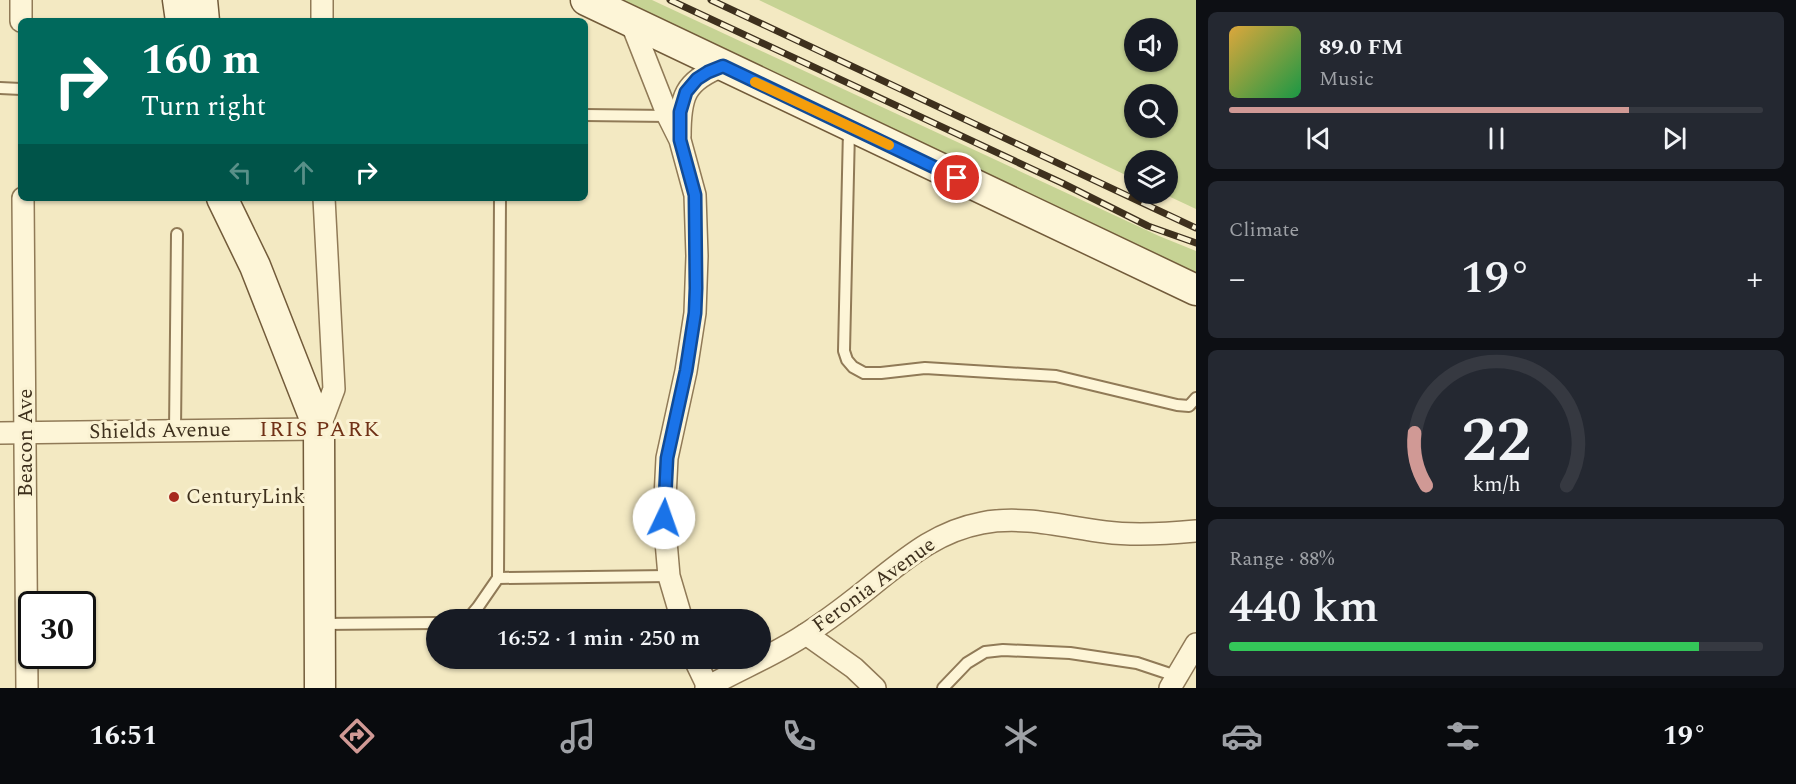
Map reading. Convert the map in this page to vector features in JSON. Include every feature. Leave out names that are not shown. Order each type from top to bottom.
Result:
[{"type":"street","points":[[21,0],[21,18]]},
{"type":"street","points":[[178,0],[180,18]]},
{"type":"street","points":[[202,0],[204,18]]},
{"type":"street","points":[[322,0],[322,18]]},
{"type":"street","points":[[586,0],[1196,290]]},
{"type":"street","points":[[631,22],[668,116],[680,140],[695,195],[695,313],[686,371],[667,458],[664,518],[669,576],[679,609]]},
{"type":"street","points":[[680,140],[680,112],[686,92],[697,79],[723,66]]},
{"type":"street","name":"Beacon Ave","points":[[23,201],[27,688]]},
{"type":"street","points":[[223,201],[255,266],[319,429]]},
{"type":"street","points":[[241,201],[255,266]]},
{"type":"street","points":[[320,688],[319,429],[334,389],[324,201]]},
{"type":"street","name":"Shields Avenue","points":[[0,433],[319,429]]},
{"type":"street","name":"Feronia Avenue","points":[[707,687],[806,634],[833,616],[911,554],[956,529],[1013,520],[1144,535],[1196,531]]},
{"type":"street","points":[[806,634],[854,668],[875,688]]},
{"type":"street","points":[[1173,682],[1196,644]]},
{"type":"street","points":[[699,669],[707,687]]},
{"type":"lane","points":[[0,88],[18,89]]},
{"type":"lane","points":[[588,116],[668,116]]},
{"type":"lane","points":[[849,126],[844,351],[853,367],[864,373],[925,368],[1056,376],[1177,405],[1189,406],[1196,398]]},
{"type":"lane","points":[[476,609],[498,578],[500,201]]},
{"type":"lane","points":[[175,431],[177,234]]},
{"type":"lane","points":[[498,578],[669,576]]},
{"type":"lane","points":[[319,624],[426,623]]},
{"type":"lane","points":[[943,688],[967,663],[985,652],[1003,650],[1070,653],[1137,663],[1173,682]]},
{"type":"green space","points":[[622,0],[652,0],[1159,236],[1196,251],[1196,277],[745,65],[678,27]]},
{"type":"green space","points":[[759,0],[1196,0],[1196,209],[1178,201],[1178,150],[1124,150],[1124,174]]},
{"type":"railway","points":[[670,0],[1062,183],[1148,226],[1196,243]]},
{"type":"railway","points":[[711,0],[1196,228]]},
{"type":"slow traffic","points":[[755,82],[889,145]]},
{"type":"place","name":"CenturyLink","points":[[174,497]]},
{"type":"district","name":"IRIS PARK","points":[[320,429]]},
{"type":"route","points":[[664,518],[667,458],[686,371],[695,313],[697,256],[695,195],[680,140],[680,112],[686,92],[697,79],[723,66],[957,178]]}]
